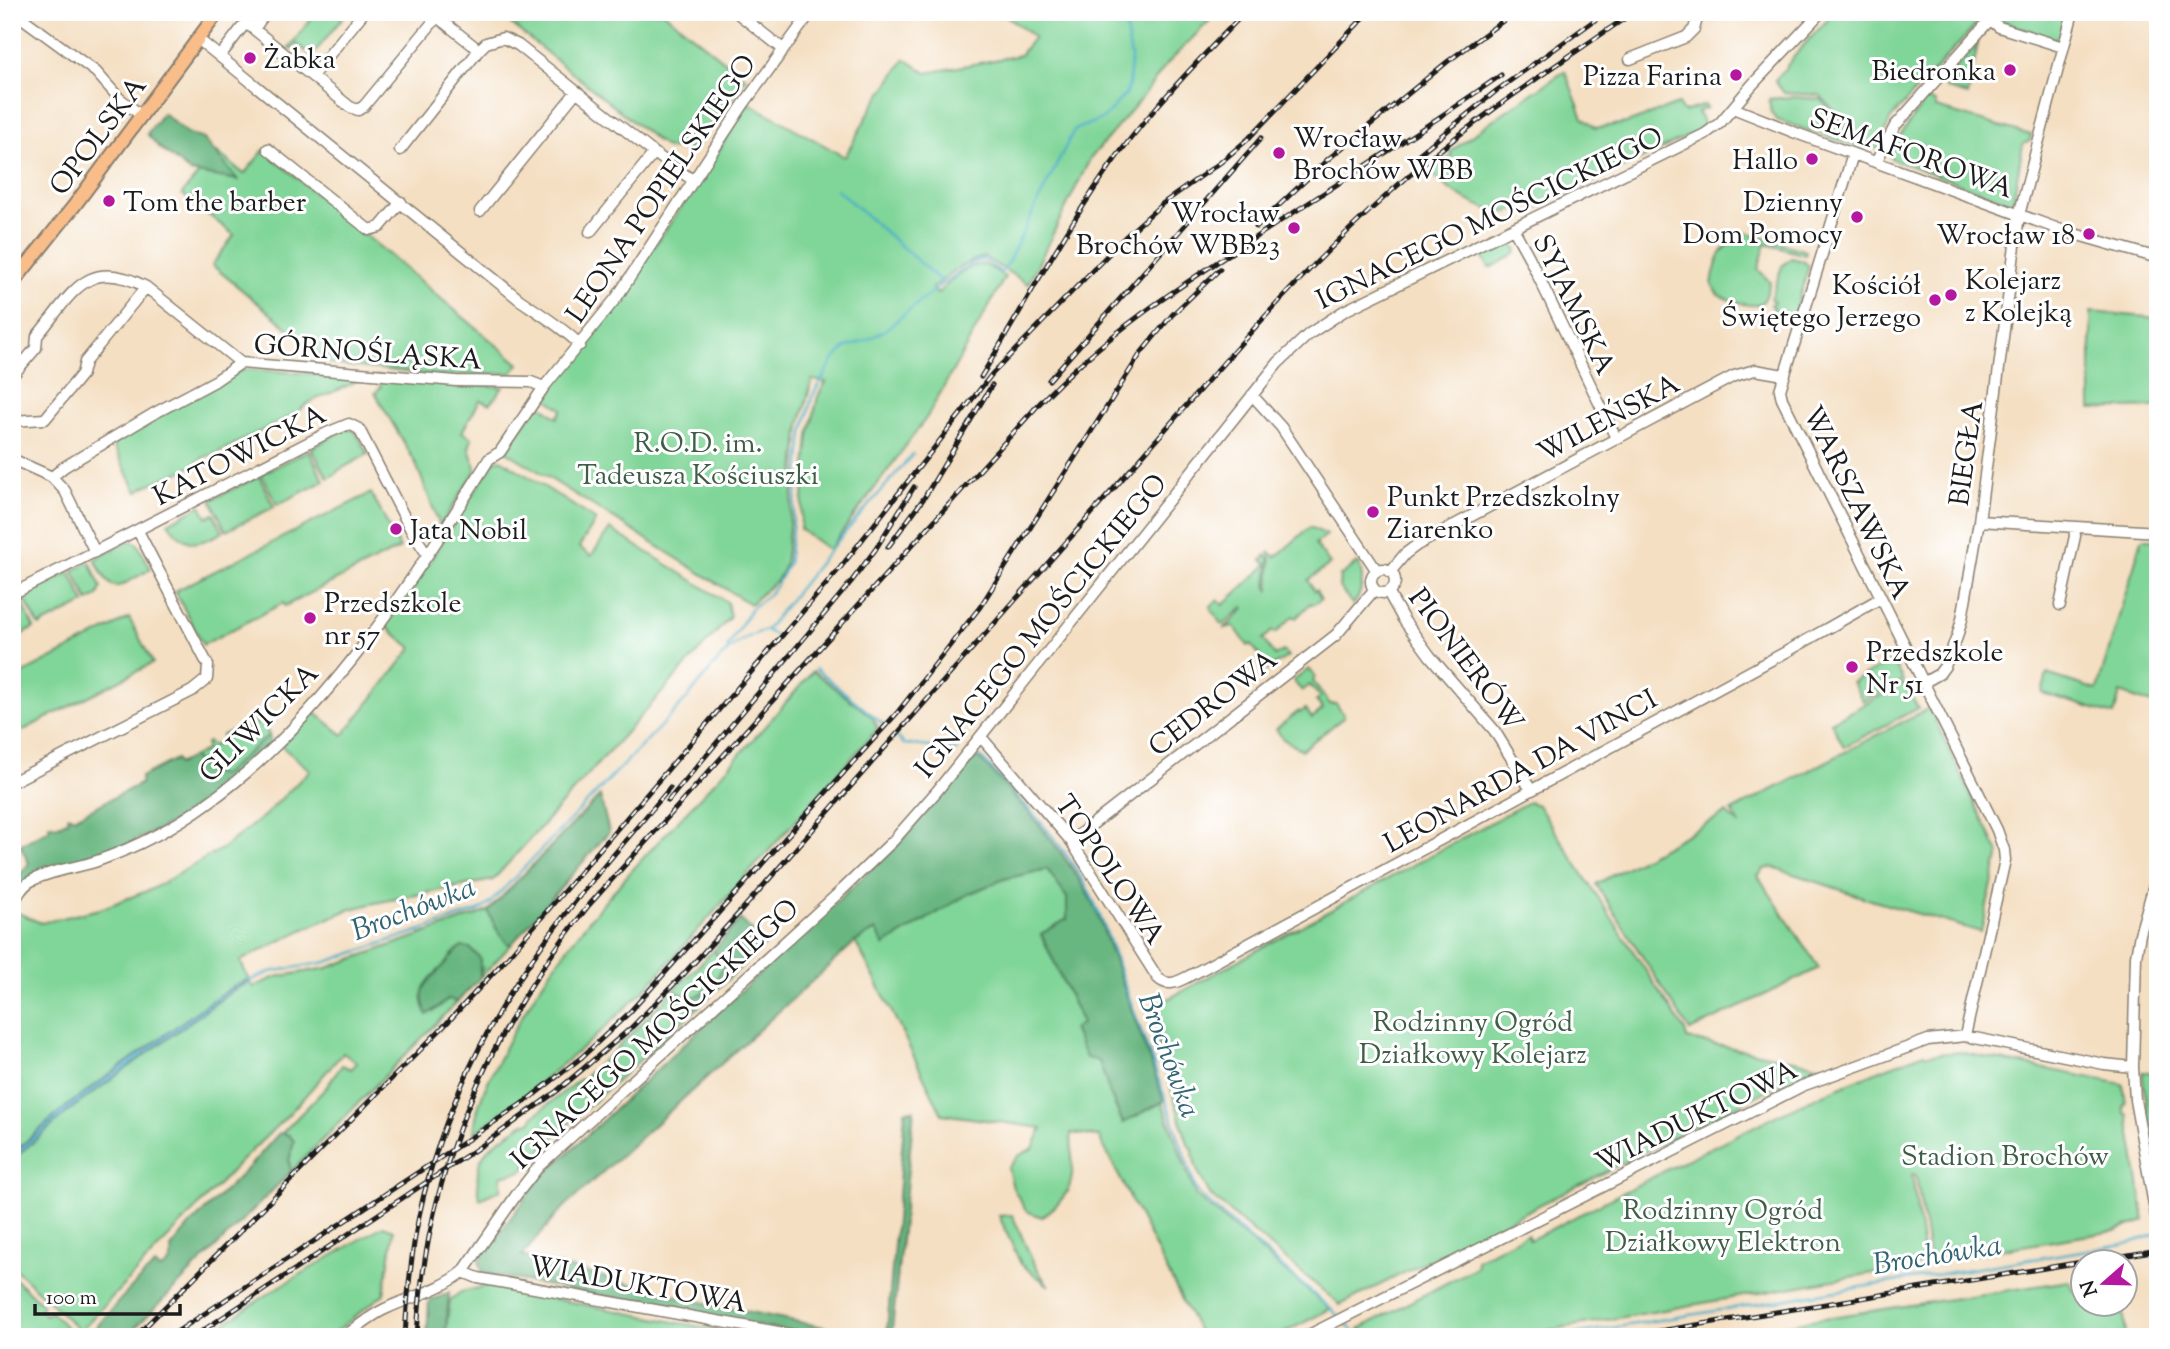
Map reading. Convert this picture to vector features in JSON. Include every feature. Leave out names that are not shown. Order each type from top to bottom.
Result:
[{"type":"main road","name":"OPOLSKA","points":[[12,284],[74,206],[218,12]]},
{"type":"street","points":[[14,12],[96,72],[119,98],[142,116]]},
{"type":"street","points":[[254,29],[266,12]]},
{"type":"street","points":[[312,76],[364,12]]},
{"type":"street","points":[[736,12],[783,49]]},
{"type":"street","name":"LEONA POPIELSKIEGO","points":[[544,387],[610,306],[783,49],[811,12]]},
{"type":"street","points":[[1630,59],[1686,37],[1694,29],[1699,12]]},
{"type":"street","name":"IGNACEGO MOŚCICKIEGO","points":[[344,1337],[378,1312],[438,1288],[463,1272],[517,1194],[540,1167],[884,849],[981,737],[1278,363],[1309,334],[1344,311],[1714,129],[1821,12]]},
{"type":"street","points":[[1981,12],[1993,16],[1999,27],[2063,47]]},
{"type":"street","name":"BIEGŁA","points":[[1923,682],[1939,674],[1957,637],[1979,521],[2019,215],[2073,12]]},
{"type":"street","points":[[220,56],[244,24],[254,29],[350,107],[361,108],[434,15],[479,50]]},
{"type":"street","points":[[1876,162],[1895,126],[1993,16]]},
{"type":"street","points":[[400,150],[479,50],[486,43],[503,38],[517,45],[654,153],[694,181]]},
{"type":"street","points":[[198,39],[520,300],[569,334],[580,345]]},
{"type":"street","points":[[480,211],[576,92]]},
{"type":"street","name":"SEMAFOROWA","points":[[1733,108],[2019,215],[2087,239],[2158,258]]},
{"type":"street","points":[[268,149],[369,230],[380,228],[401,202]]},
{"type":"street","points":[[590,232],[654,153]]},
{"type":"street","points":[[1784,375],[1853,154]]},
{"type":"street","name":"SYJAMSKA","points":[[1513,228],[1616,438]]},
{"type":"street","points":[[12,376],[36,348],[37,336],[83,282],[97,274],[134,280],[146,287],[241,363]]},
{"type":"street","points":[[12,421],[45,419],[82,374],[85,362],[146,287]]},
{"type":"street","name":"GÓRNOŚLĄSKA","points":[[52,477],[64,467],[215,381],[241,363],[456,381],[531,382],[544,387]]},
{"type":"street","name":"WILEŃSKA","points":[[1390,572],[1405,554],[1417,545],[1744,372],[1755,370],[1784,375]]},
{"type":"street","name":"WARSZAWSKA","points":[[1784,375],[1780,390],[1783,399],[1997,830],[2004,850],[2005,860],[1965,1036]]},
{"type":"street","name":"GLIWICKA","points":[[12,906],[23,888],[34,879],[97,861],[157,835],[210,802],[289,731],[326,690],[375,628],[428,554],[489,458],[500,452],[544,387]]},
{"type":"street","name":"PIONIERÓW","points":[[1252,396],[1281,427],[1377,571]]},
{"type":"street","name":"KATOWICKA","points":[[12,594],[349,424],[359,429],[411,530],[428,554]]},
{"type":"street","points":[[12,459],[52,477],[65,491],[95,552]]},
{"type":"street","points":[[1979,521],[2158,532]]},
{"type":"street","points":[[2060,605],[2075,536],[2074,527]]},
{"type":"street","points":[[12,782],[192,691],[207,679],[208,665],[138,531]]},
{"type":"street","points":[[1382,569],[1390,572],[1395,584],[1388,592],[1374,590],[1372,575],[1382,569]]},
{"type":"street","name":"CEDROWA","points":[[1071,841],[1336,635],[1374,590]]},
{"type":"street","name":"PIONIERÓW","points":[[1388,592],[1403,619],[1431,658],[1494,730],[1531,790]]},
{"type":"street","name":"LEONARDA DA VINCI","points":[[1180,980],[1881,598]]},
{"type":"street","name":"TOPOLOWA","points":[[981,737],[1071,841],[1157,977],[1167,984],[1180,980]]},
{"type":"street","points":[[2158,871],[2154,894],[2140,934],[2137,956],[2133,1067],[2135,1100],[2158,1226]]},
{"type":"street","name":"WIADUKTOWA","points":[[1305,1337],[1802,1086],[1928,1040],[1965,1036],[2104,1064],[2133,1067]]},
{"type":"street","name":"WIADUKTOWA","points":[[463,1272],[490,1281],[806,1337]]},
{"type":"green space","points":[[316,12],[347,12],[312,56],[297,44],[291,50],[289,48]]},
{"type":"green space","points":[[496,12],[663,12],[746,78],[692,151],[666,148]]},
{"type":"green space","points":[[1001,12],[1218,12],[1166,65],[1090,159],[1028,284],[984,257],[963,266],[932,288],[937,294],[959,275],[979,265],[985,265],[1005,277],[927,417],[829,550],[800,529],[809,436],[818,396],[826,382],[812,380],[800,425],[785,565],[778,579],[750,604],[506,451],[539,403],[557,418],[562,409],[544,397],[650,253],[749,103],[845,157],[871,109],[905,59],[927,73],[1020,55],[1034,37]]},
{"type":"green space","points":[[1835,12],[1972,12],[1976,16],[1976,25],[1891,118],[1878,149],[1872,147],[1866,150],[1777,120],[1771,113],[1769,99],[1821,99],[1847,131],[1849,127],[1820,95],[1784,93],[1775,81]]},
{"type":"green space","points":[[2007,12],[2067,12],[2060,36],[2054,39],[2004,22],[2002,17]]},
{"type":"green space","points":[[1978,43],[1968,95],[1947,89],[1943,83]]},
{"type":"green space","points":[[1565,71],[1583,118],[1595,128],[1627,123],[1678,104],[1683,112],[1705,105],[1707,108],[1698,112],[1705,128],[1566,195],[1560,189],[1552,193],[1554,200],[1537,208],[1533,201],[1508,212],[1488,209],[1465,199],[1431,171],[1452,155],[1450,152],[1491,121]]},
{"type":"green space","points":[[1926,99],[1935,102],[1936,108],[2031,135],[2030,141],[2023,144],[2013,201],[1892,159],[1889,152]]},
{"type":"green space","points":[[163,113],[187,133],[204,139],[238,180],[190,172],[159,147],[147,134]]},
{"type":"green space","points":[[264,150],[519,364],[512,373],[442,376],[331,364],[212,265],[234,235],[182,194],[217,152],[244,174]]},
{"type":"green space","points":[[1744,232],[1806,251],[1805,255],[1766,244],[1758,269],[1770,282],[1765,299],[1757,305],[1739,303],[1718,295],[1712,284],[1723,250],[1741,242]]},
{"type":"green space","points":[[1508,240],[1517,250],[1515,254],[1489,267],[1480,254]]},
{"type":"green space","points":[[1791,258],[1803,261],[1809,266],[1794,314],[1789,317],[1775,312],[1771,299],[1782,266]]},
{"type":"green space","points":[[2091,312],[2158,318],[2158,407],[2091,409]]},
{"type":"green space","points":[[246,369],[359,379],[310,402],[299,412],[137,492],[113,445],[127,434]]},
{"type":"green space","points":[[376,376],[503,387],[490,404],[480,400],[462,432],[472,438],[469,448],[476,470],[440,526],[416,464],[375,393],[381,387]]},
{"type":"green space","points":[[346,429],[355,431],[368,454],[328,478],[311,448]]},
{"type":"green space","points":[[309,450],[324,481],[277,505],[261,474]]},
{"type":"green space","name":"R.O.D. im. Tadeusza Kościuszki","points":[[501,459],[596,520],[579,547],[591,556],[610,529],[727,602],[730,617],[493,880],[348,910],[240,961],[249,979],[232,987],[92,1088],[12,1154],[12,919],[16,912],[41,923],[100,909],[152,889],[223,848],[264,816],[310,770],[281,746],[313,711],[343,735],[412,648],[384,625],[416,583],[494,461]]},
{"type":"green space","points":[[259,476],[274,507],[226,531],[211,500]]},
{"type":"green space","points":[[371,493],[400,548],[285,606],[283,603],[203,645],[175,591]]},
{"type":"green space","points":[[201,505],[207,517],[214,514],[223,532],[199,542],[187,541],[168,523]]},
{"type":"green space","points":[[1310,527],[1327,535],[1315,544],[1330,564],[1308,580],[1321,599],[1313,605],[1311,603],[1296,618],[1293,616],[1276,633],[1273,631],[1263,639],[1275,656],[1283,651],[1288,656],[1267,670],[1251,644],[1248,646],[1234,626],[1225,628],[1243,607],[1223,625],[1211,610],[1211,606],[1218,600],[1223,605],[1267,565],[1262,560],[1266,555],[1269,558],[1269,590],[1271,557],[1269,553],[1276,557]]},
{"type":"green space","points":[[2142,539],[2156,539],[2158,542],[2158,706],[2120,693],[2114,715],[2042,693],[2047,674],[2097,690]]},
{"type":"green space","points":[[130,541],[137,543],[151,569],[123,585],[112,585],[95,559]]},
{"type":"green space","points":[[90,562],[101,587],[98,596],[88,601],[73,570]]},
{"type":"green space","points":[[1358,563],[1362,585],[1353,605],[1339,587],[1340,576]]},
{"type":"green space","points":[[70,572],[85,603],[39,626],[23,596]]},
{"type":"green space","points":[[20,598],[34,628],[12,640],[12,602]]},
{"type":"green space","points":[[129,618],[153,663],[12,736],[12,679]]},
{"type":"green space","points":[[1892,660],[1903,680],[1863,701],[1852,682]]},
{"type":"green space","points":[[1309,669],[1315,676],[1313,681],[1330,704],[1336,704],[1344,717],[1302,750],[1283,739],[1276,729],[1299,711],[1300,713],[1305,709],[1312,718],[1323,709],[1316,701],[1320,697],[1310,685],[1302,691],[1293,681]]},
{"type":"green space","points":[[813,671],[872,717],[878,728],[646,988],[594,1038],[474,1134],[479,1104],[486,1086],[519,1021],[565,951],[617,887]]},
{"type":"green space","points":[[1904,683],[1918,708],[1844,747],[1831,722]]},
{"type":"green space","points":[[1929,708],[1999,853],[1981,932],[1874,901],[1773,867],[1764,869],[1758,876],[1819,968],[1690,1031],[1596,884],[1726,813],[1740,825],[1732,811]]},
{"type":"green space","points":[[251,720],[256,724],[262,721],[269,735],[222,775],[212,773],[192,757],[206,750],[206,743],[213,746],[223,741],[222,735],[233,730],[238,733],[248,728],[248,722]]},
{"type":"green space","points":[[269,735],[271,744],[199,805],[159,830],[101,856],[39,873],[12,899],[12,876],[22,872],[29,863],[20,845],[49,830],[49,824],[56,826],[67,821],[68,815],[74,818],[140,784],[141,777],[176,759],[178,764],[192,757],[212,773],[222,775]]},
{"type":"green space","points":[[979,758],[1028,811],[1057,848],[1096,909],[1164,1101],[1123,1123],[1099,1061],[1086,1058],[1073,1029],[1082,1023],[1041,934],[1067,919],[1067,898],[1047,869],[1004,879],[968,894],[884,945],[876,930],[855,942],[559,1212],[522,1256],[696,1301],[873,1337],[816,1337],[483,1273],[479,1262],[484,1253],[541,1178],[897,845],[973,760]]},
{"type":"green space","points":[[600,796],[609,832],[511,945],[497,930],[488,911]]},
{"type":"green space","name":"Rodzinny Ogród Działkowy Kolejarz","points":[[1528,802],[1538,805],[1685,1031],[1687,1039],[1824,1066],[1768,1090],[1340,1305],[1211,1196],[1197,1168],[1193,1149],[1189,1146],[1183,1129],[1148,1010]]},
{"type":"green space","points":[[1047,869],[1068,898],[1067,919],[1041,934],[1082,1023],[1073,1029],[1099,1061],[1123,1123],[1162,1102],[1196,1196],[1330,1309],[1276,1337],[1201,1337],[1099,1137],[1071,1133],[1071,1181],[1063,1198],[1042,1217],[1026,1211],[1013,1188],[1008,1168],[1018,1156],[1033,1148],[1042,1128],[942,1114],[855,942],[876,930],[884,945],[968,894],[1004,879]]},
{"type":"green space","points":[[488,911],[500,934],[511,945],[480,978],[482,968],[433,1012],[450,998],[457,1002],[291,1172],[289,1161],[294,1141],[289,1135],[281,1134],[325,1089],[342,1065],[351,1069],[357,1063],[343,1053],[289,1114],[80,1331],[12,1266],[12,1160],[71,1109],[234,990],[250,982],[253,987],[276,977],[327,968]]},
{"type":"green space","points":[[740,919],[766,944],[693,1012],[674,991],[690,998],[701,994],[710,986],[723,966],[714,950]]},
{"type":"green space","points":[[462,947],[470,948],[480,958],[480,978],[457,1002],[449,999],[427,1015],[423,999],[424,988]]},
{"type":"green space","points":[[714,950],[723,966],[711,987],[696,997],[689,998],[675,993],[693,1012],[549,1142],[522,1171],[501,1176],[501,1189],[480,1199],[478,1171],[492,1145],[524,1123],[531,1122],[534,1116],[580,1079],[587,1079],[586,1075],[613,1052]]},
{"type":"green space","points":[[1959,1052],[2123,1084],[2126,1103],[2123,1106],[2124,1113],[2128,1115],[2145,1221],[2115,1231],[1930,1261],[1916,1175],[1912,1174],[1925,1264],[1510,1337],[1370,1337],[1359,1329],[1477,1267],[1476,1260],[1527,1234],[1530,1240],[1774,1117],[1925,1053]]},
{"type":"green space","points":[[2142,1072],[2158,1072],[2158,1188]]},
{"type":"green space","points":[[914,1110],[892,1331],[887,1330],[905,1111]]},
{"type":"green space","points":[[279,1133],[289,1135],[294,1141],[289,1161],[291,1172],[126,1337],[88,1337],[155,1265],[160,1269],[169,1263],[171,1248],[189,1226]]},
{"type":"green space","points":[[1012,1215],[1033,1260],[1049,1286],[1021,1264],[999,1216]]},
{"type":"green space","points":[[383,1226],[394,1230],[384,1294],[329,1337],[204,1337],[274,1290]]},
{"type":"green space","points":[[12,1276],[43,1305],[40,1310],[45,1315],[51,1312],[76,1337],[12,1337]]},
{"type":"green space","points":[[2068,1281],[2068,1318],[2124,1318],[2126,1337],[1730,1337],[1811,1320]]},
{"type":"green space","points":[[487,1286],[753,1337],[445,1337],[450,1300],[461,1292]]},
{"type":"green space","points":[[449,1293],[445,1337],[427,1337],[429,1301]]},
{"type":"water","points":[[249,979],[250,982],[233,990],[71,1109],[12,1160],[12,1154],[68,1105],[211,1001]]},
{"type":"waterway","points":[[727,648],[752,607],[775,587],[788,564],[803,433],[812,397],[832,362],[845,348],[885,330],[943,283],[973,263],[981,260],[1001,272],[1004,270],[1074,130],[1104,118],[1126,93],[1131,57],[1123,12]]},
{"type":"waterway","points":[[836,189],[943,283]]},
{"type":"waterway","points":[[766,630],[824,557],[913,454]]},
{"type":"waterway","name":"Brochówka","points":[[249,981],[270,972],[326,962],[478,911],[488,905],[683,703],[719,659],[752,635],[766,630],[776,636]]},
{"type":"waterway","name":"Brochówka","points":[[816,669],[883,724]]},
{"type":"waterway","name":"Brochówka","points":[[897,737],[904,744],[957,750]]},
{"type":"waterway","name":"Brochówka","points":[[980,756],[1047,830],[1089,891],[1110,943],[1196,1189],[1340,1317]]},
{"type":"waterway","name":"Brochówka","points":[[1556,1337],[2130,1243],[2158,1234]]},
{"type":"waterway","name":"Brochówka","points":[[1344,1322],[1359,1337]]},
{"type":"railway","points":[[981,377],[1064,236],[1118,155],[1163,99],[1245,12]]},
{"type":"railway","points":[[135,1337],[446,1024],[506,959],[840,568],[992,374],[1126,236],[1162,204],[1247,140],[1369,12]]},
{"type":"railway","points":[[1256,227],[1327,160],[1447,62],[1515,12]]},
{"type":"railway","points":[[1414,158],[1496,91],[1606,12]]},
{"type":"railway","points":[[193,1337],[484,1144],[557,1091],[631,1028],[740,912],[1215,373],[1315,264],[1387,195],[1446,145],[1507,99],[1634,12]]},
{"type":"railway","points":[[417,1337],[433,1218],[448,1162],[468,1107],[492,1054],[520,1003],[589,905],[1064,378],[1117,333],[1173,292],[1501,75]]},
{"type":"railway","points":[[1049,380],[1261,138]]},
{"type":"railway","points":[[169,1337],[526,1101],[582,1057],[629,1013],[897,713],[980,607],[1141,353],[1172,315],[1220,269]]},
{"type":"railway","points":[[888,547],[924,498],[992,385]]},
{"type":"railway","points":[[668,801],[851,582],[875,550],[914,487]]},
{"type":"railway","points":[[405,1337],[412,1257],[424,1195],[446,1123],[476,1054],[513,989],[549,936],[670,788]]},
{"type":"railway","points":[[2138,1253],[2158,1250]]},
{"type":"railway","points":[[1623,1337],[2068,1264]]},
{"type":"place","name":"Żabka","points":[[250,58]]},
{"type":"place","name":"Biedronka","points":[[2010,70]]},
{"type":"place","name":"Pizza Farina","points":[[1736,75]]},
{"type":"place","name":"Wrocław Brochów WBB","points":[[1279,153]]},
{"type":"place","name":"Hallo","points":[[1812,159]]},
{"type":"place","name":"Tom the barber","points":[[109,201]]},
{"type":"place","name":"Dzienny Dom Pomocy","points":[[1857,217]]},
{"type":"place","name":"Wrocław Brochów WBB23","points":[[1294,228]]},
{"type":"place","name":"Wrocław 18","points":[[2089,234]]},
{"type":"place","name":"Kolejarz z Kolejką","points":[[1951,295]]},
{"type":"place","name":"Kościół Świętego Jerzego","points":[[1935,300]]},
{"type":"place","name":"Punkt Przedszkolny Ziarenko","points":[[1373,512]]},
{"type":"place","name":"Jata Nobil","points":[[396,529]]},
{"type":"place","name":"Przedszkole nr 57","points":[[310,618]]},
{"type":"place","name":"Przedszkole Nr 51","points":[[1852,667]]},
{"type":"park label","name":"Stadion Brochów","points":[[2005,1155]]},
{"type":"park label","name":"Rodzinny Ogród Działkowy Elektron","points":[[1723,1225]]}]
